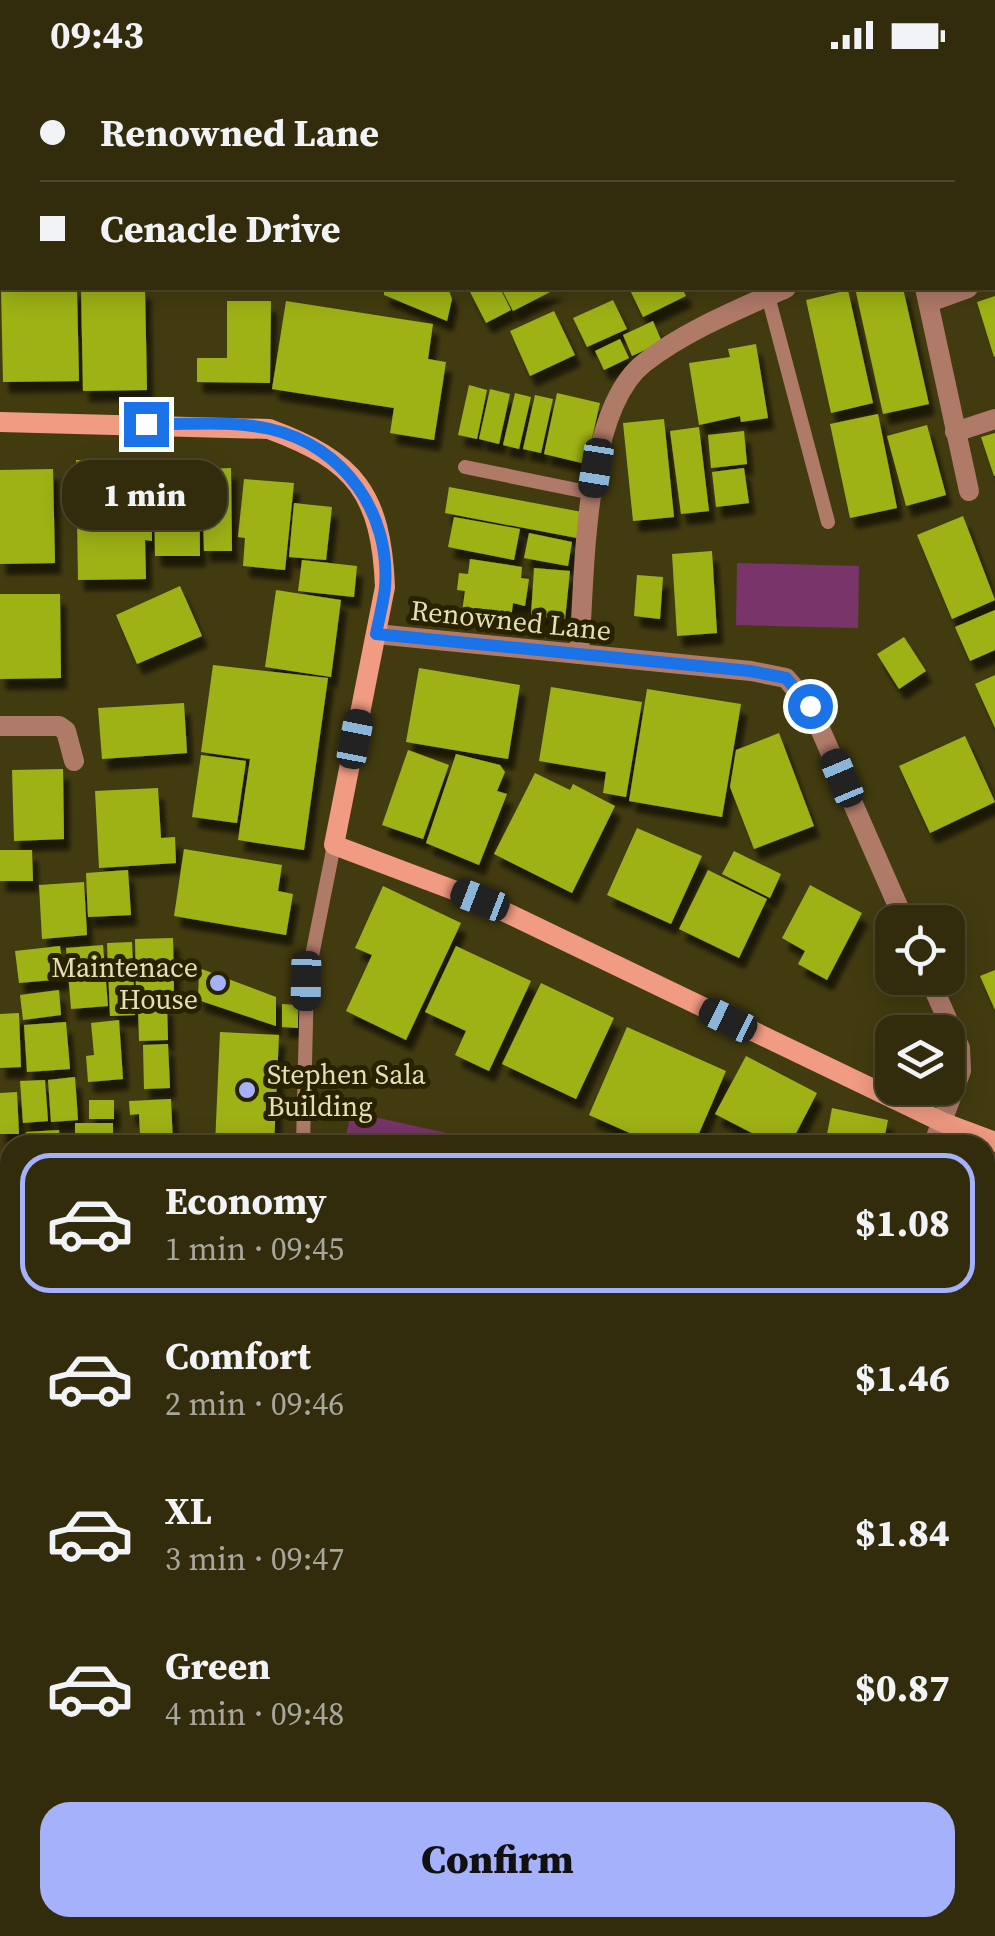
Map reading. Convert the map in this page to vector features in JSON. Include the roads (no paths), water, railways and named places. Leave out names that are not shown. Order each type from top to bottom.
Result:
[{"type":"street","points":[[956,290],[927,295],[970,491]]},
{"type":"street","points":[[578,654],[592,493],[600,443],[616,399],[642,365],[680,340],[777,292]]},
{"type":"street","points":[[955,432],[995,420]]},
{"type":"street","points":[[0,422],[269,428],[311,444],[337,462],[357,482],[374,513],[383,545],[385,587],[334,844],[480,900],[976,1135]]},
{"type":"street","name":"Renowned Lane","points":[[376,634],[750,671],[786,678],[810,706],[898,905]]},
{"type":"street","points":[[0,726],[59,726],[66,731],[74,761]]},
{"type":"street","points":[[937,995],[960,1048],[960,1071],[937,1135]]},
{"type":"lane","points":[[777,292],[828,522]]},
{"type":"lane","points":[[466,467],[592,493]]},
{"type":"lane","points":[[303,1135],[306,981],[334,844]]},
{"type":"place","name":"Maintenace House","points":[[218,983]]},
{"type":"place","name":"Stephen Sala Building","points":[[247,1090]]}]
